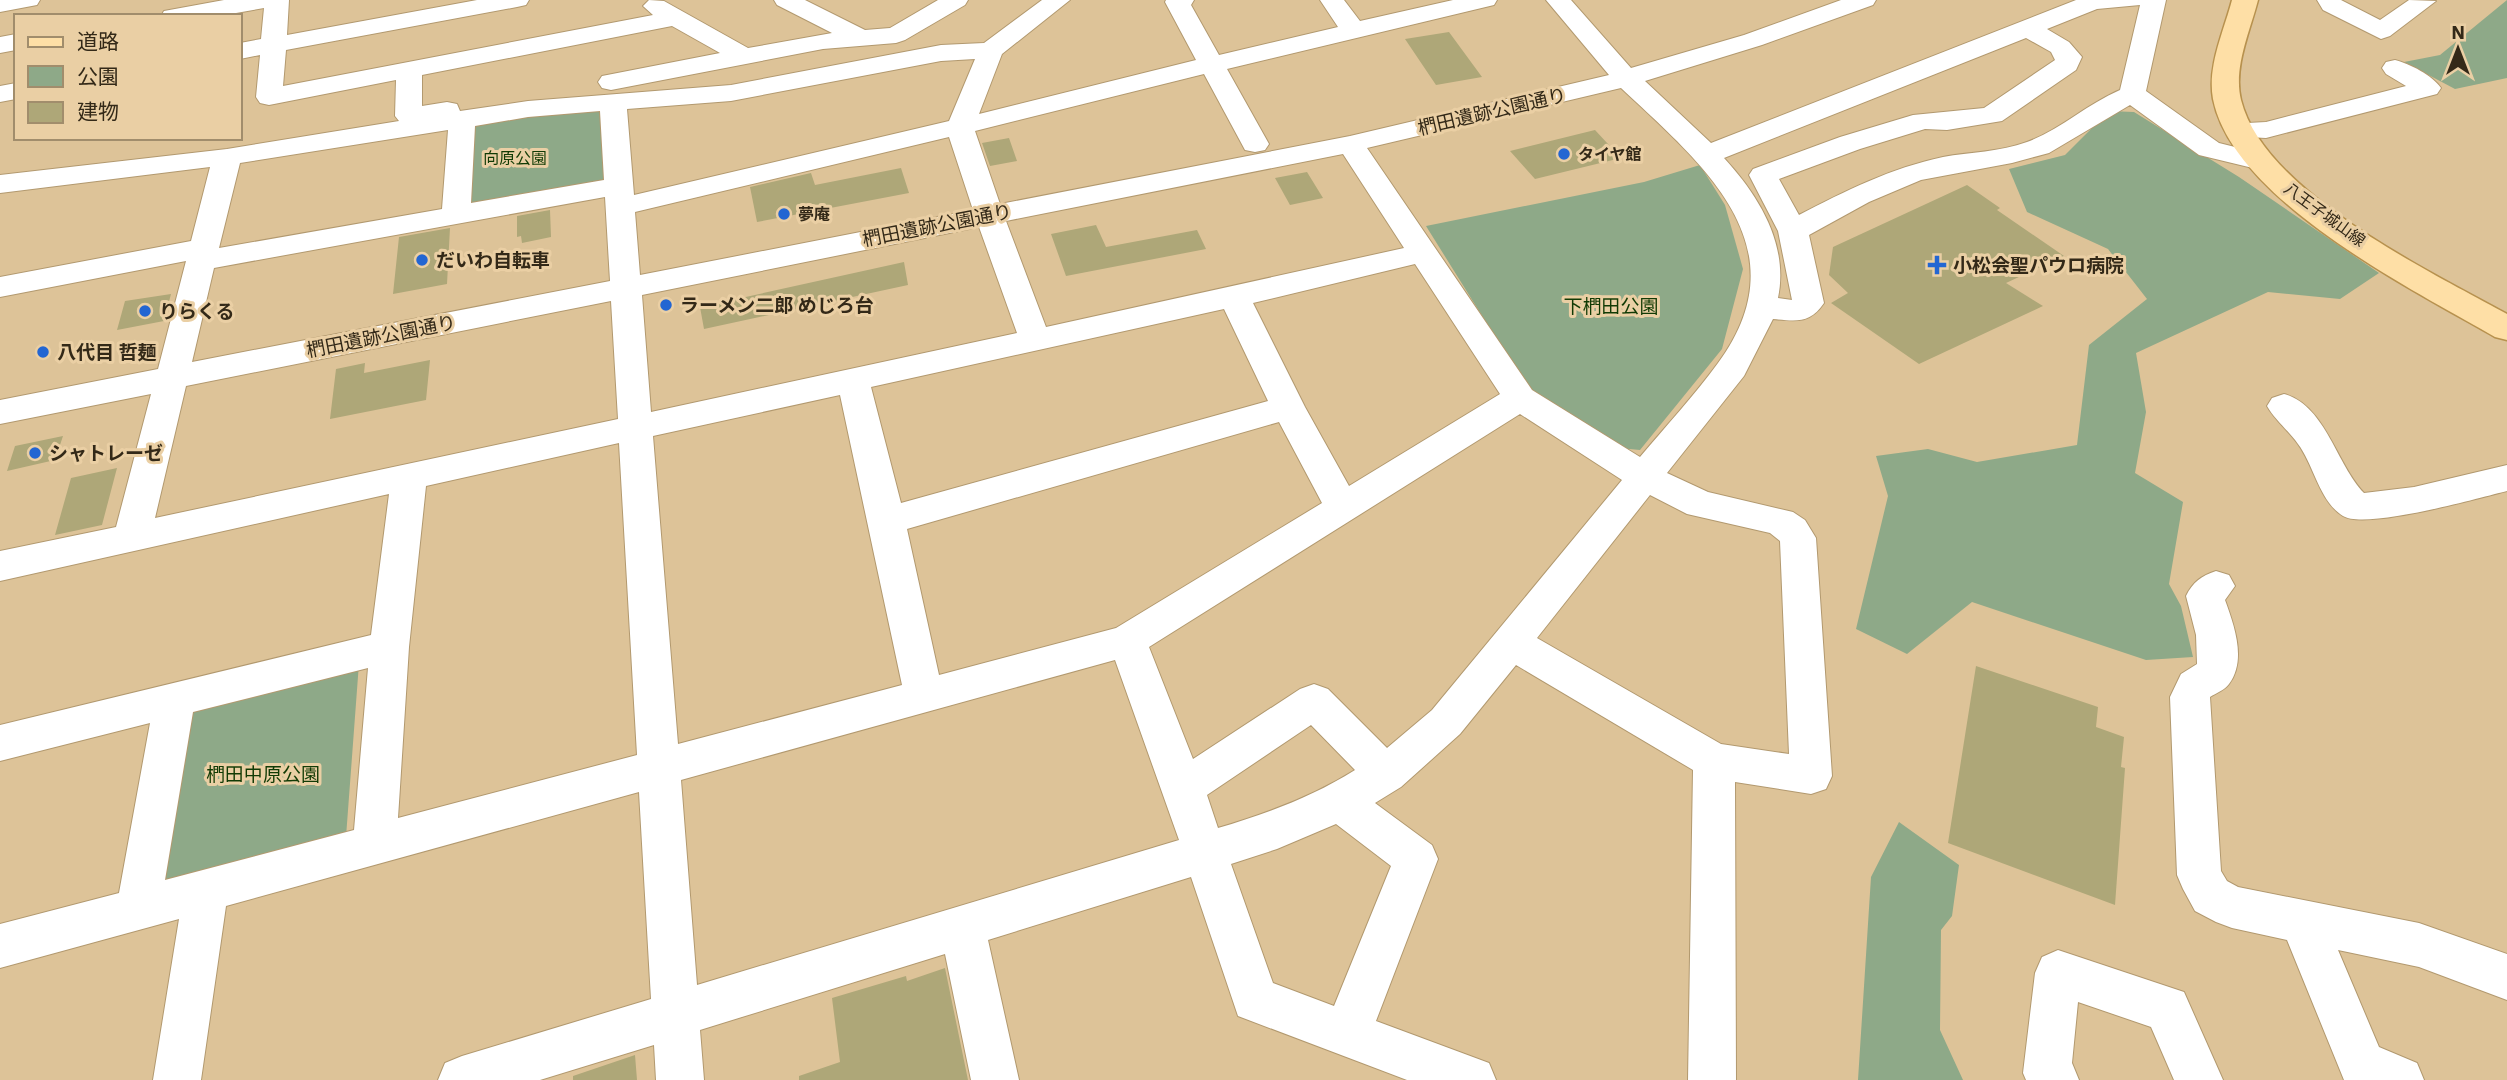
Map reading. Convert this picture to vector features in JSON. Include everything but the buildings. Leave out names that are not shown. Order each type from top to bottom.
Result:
[{"type":"main road","name":"八王子城山線","points":[[2245,0],[2226,83],[2227,99],[2239,130],[2261,162],[2312,209],[2343,231],[2507,329]]},
{"type":"street","points":[[0,5],[28,0]]},
{"type":"street","points":[[185,14],[268,0]]},
{"type":"street","points":[[277,0],[269,97],[676,18]]},
{"type":"street","points":[[242,51],[517,0]]},
{"type":"street","points":[[645,0],[745,57]]},
{"type":"street","points":[[786,0],[860,37]]},
{"type":"street","points":[[1035,340],[960,127],[991,50],[1058,0]]},
{"type":"street","points":[[1332,0],[1353,30]]},
{"type":"street","points":[[0,286],[456,216],[619,197],[960,127],[1485,0]]},
{"type":"street","points":[[462,1080],[1270,832],[1341,802],[1386,774],[1415,752],[1446,722],[1739,357],[1753,333],[1762,307],[1765,271],[1759,235],[1736,187],[1708,154],[1619,71],[1558,0]]},
{"type":"street","name":"椚田遺跡公園通り","points":[[0,392],[176,367],[986,206],[1350,144],[1486,114],[1619,71],[1810,0]]},
{"type":"street","points":[[1708,154],[2093,2],[2132,0]]},
{"type":"street","points":[[2132,94],[2154,0]]},
{"type":"street","points":[[2329,0],[2332,5],[2381,31],[2424,1],[2421,0]]},
{"type":"street","points":[[1172,1],[1255,144]]},
{"type":"street","name":"椚田遺跡公園通り","points":[[986,206],[1255,144],[1619,71],[1753,40],[1859,1]]},
{"type":"street","points":[[409,71],[409,116],[860,37],[896,36],[947,2]]},
{"type":"street","points":[[1762,307],[1800,311],[1808,303],[1793,231],[1763,175],[1850,143],[1923,121],[1947,122],[1992,115],[2067,64],[2068,57],[2060,47],[2029,29]]},
{"type":"street","points":[[0,184],[228,157],[528,109],[731,93],[941,53],[991,50]]},
{"type":"street","points":[[2239,130],[2266,130],[2428,88],[2395,68]]},
{"type":"street","points":[[1793,231],[1855,198],[1927,169],[1998,159],[2040,146],[2132,94]]},
{"type":"street","points":[[2132,94],[2209,149],[2261,162]]},
{"type":"street","points":[[613,103],[680,1080]]},
{"type":"street","points":[[456,216],[462,120]]},
{"type":"street","points":[[1350,144],[1520,398],[1644,477],[1700,504],[1780,522],[1793,530],[1798,538],[1811,776],[1714,761],[1512,643]]},
{"type":"street","points":[[132,537],[228,157]]},
{"type":"street","points":[[0,566],[1234,297],[1422,253]]},
{"type":"street","points":[[1234,297],[1288,407],[1343,508]]},
{"type":"street","name":"椚田遺跡公園通り","points":[[0,412],[176,367]]},
{"type":"street","points":[[853,380],[887,521],[924,695]]},
{"type":"street","points":[[0,946],[1127,641],[1520,398]]},
{"type":"street","points":[[2284,406],[2312,437],[2342,491],[2356,507],[2414,500],[2507,478]]},
{"type":"street","points":[[887,521],[1288,407]]},
{"type":"street","points":[[375,843],[389,647],[409,476]]},
{"type":"street","points":[[2216,586],[2205,596],[2213,624],[2218,664],[2214,674],[2195,686],[2190,697],[2199,875],[2211,896],[2232,907],[2419,945],[2507,976]]},
{"type":"street","points":[[1127,641],[1183,788],[1255,1000],[1472,1080]]},
{"type":"street","points":[[0,743],[389,647]]},
{"type":"street","points":[[138,909],[175,699]]},
{"type":"street","points":[[1183,788],[1314,701],[1386,774]]},
{"type":"street","points":[[1712,1080],[1714,761]]},
{"type":"street","points":[[1341,802],[1416,859],[1346,1035]]},
{"type":"street","points":[[177,1080],[206,891]]},
{"type":"street","points":[[2302,920],[2362,1064],[2400,1080]]},
{"type":"street","points":[[962,927],[995,1080]]},
{"type":"street","points":[[2055,1080],[2047,1073],[2058,973],[2167,1009],[2199,1080]]},
{"type":"green space","points":[[2507,0],[2507,78],[2455,89],[2404,62],[2440,55]]},
{"type":"green space","name":"向原公園","points":[[613,103],[617,186],[456,216],[462,119]]},
{"type":"green space","points":[[2109,111],[2134,112],[2239,177],[2379,273],[2340,299],[2268,292],[2136,353],[2146,412],[2135,473],[2183,502],[2169,584],[2181,606],[2193,657],[2146,660],[1972,602],[1907,654],[1856,629],[1888,496],[1876,456],[1928,449],[1977,462],[2077,445],[2089,345],[2147,299],[2108,249],[2027,212],[2009,169],[2065,155]]},
{"type":"green space","name":"下椚田公園","points":[[1700,165],[1725,205],[1743,269],[1722,349],[1640,450],[1619,448],[1529,391],[1426,226],[1644,182]]},
{"type":"green space","name":"椚田中原公園","points":[[359,663],[346,837],[158,890],[188,707]]},
{"type":"green space","points":[[1899,822],[1959,865],[1952,916],[1941,930],[1940,1030],[1963,1080],[1858,1080],[1871,877]]},
{"type":"place","name":"タイヤ館","points":[[1564,154]]},
{"type":"place","name":"夢庵","points":[[784,214]]},
{"type":"place","name":"だいわ自転車","points":[[422,260]]},
{"type":"place","name":"小松会聖パウロ病院","points":[[1937,265]]},
{"type":"place","name":"ラーメン二郎 めじろ台","points":[[666,305]]},
{"type":"place","name":"りらくる","points":[[145,311]]},
{"type":"place","name":"八代目 哲麺","points":[[43,352]]},
{"type":"place","name":"シャトレーゼ","points":[[35,453]]}]
